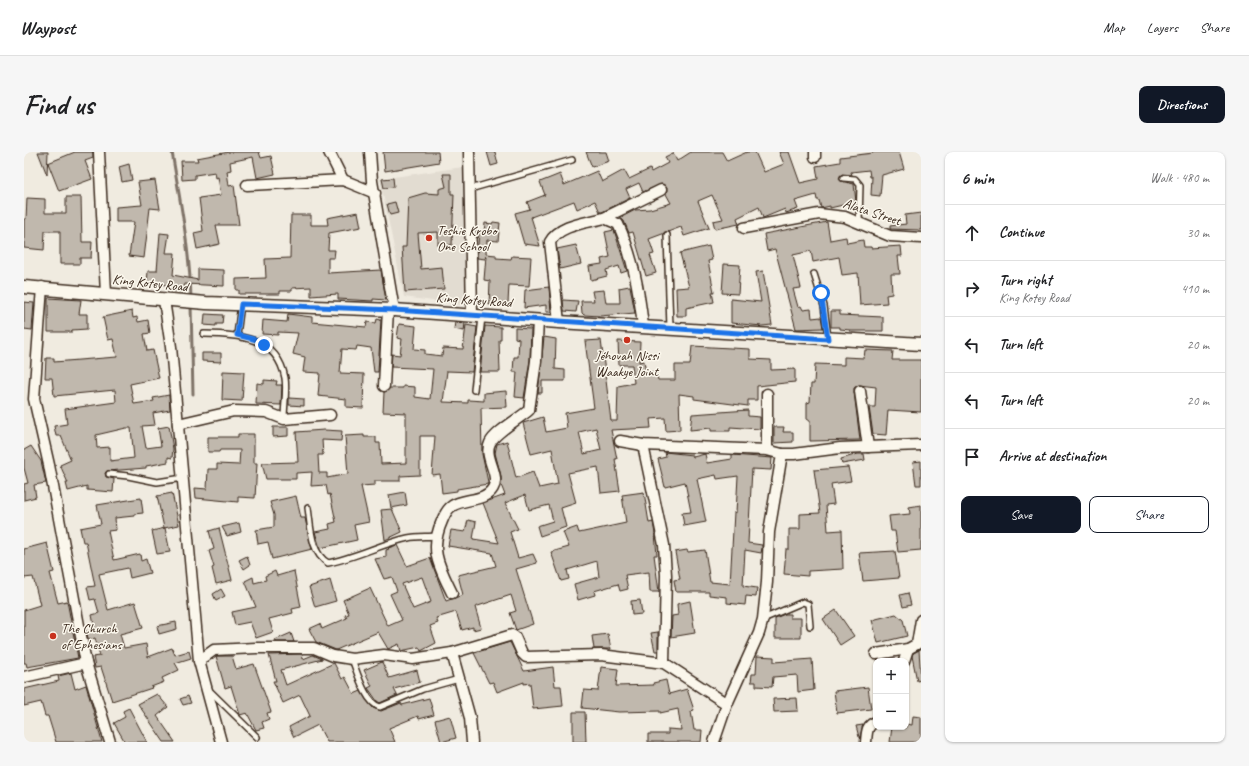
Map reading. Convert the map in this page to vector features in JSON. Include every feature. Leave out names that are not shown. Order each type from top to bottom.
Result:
[{"type":"street","points":[[99,152],[106,294]]},
{"type":"street","points":[[329,152],[343,180]]},
{"type":"street","points":[[370,152],[374,193],[391,310],[384,386]]},
{"type":"street","points":[[469,152],[477,315]]},
{"type":"street","points":[[247,185],[343,180],[374,193]]},
{"type":"street","points":[[559,322],[550,242],[553,236],[563,229],[604,218],[661,190]]},
{"type":"street","name":"Alata Street","points":[[744,228],[819,214],[831,214],[859,222],[890,236],[921,238]]},
{"type":"street","points":[[604,218],[618,224],[628,245],[640,297],[643,326]]},
{"type":"street","name":"King Kotey Road","points":[[24,286],[169,301],[391,310],[559,322],[921,344]]},
{"type":"street","points":[[42,287],[29,399],[50,465],[86,663],[110,742]]},
{"type":"street","points":[[169,301],[171,347],[199,661],[221,742]]},
{"type":"street","points":[[452,593],[439,567],[436,549],[436,536],[445,514],[452,506],[488,494],[494,487],[495,480],[488,452],[490,443],[498,433],[529,410],[536,361],[538,320]]},
{"type":"street","points":[[860,391],[868,447]]},
{"type":"street","points":[[767,394],[767,450]]},
{"type":"street","points":[[178,424],[234,412],[266,412],[284,419],[330,415]]},
{"type":"street","points":[[620,442],[643,445],[767,450],[782,454],[868,447],[921,445]]},
{"type":"street","points":[[643,445],[664,545],[666,575],[664,663]]},
{"type":"street","points":[[714,742],[727,704],[759,633],[763,619],[767,582],[769,532],[782,454]]},
{"type":"street","points":[[876,654],[908,649],[917,644],[921,620]]},
{"type":"street","points":[[199,661],[214,650],[256,648],[314,648],[333,656],[352,659],[384,655],[413,659],[452,653],[512,635],[515,637],[522,653],[526,657],[601,655],[664,663],[727,704]]},
{"type":"street","points":[[905,658],[908,649]]},
{"type":"street","points":[[452,653],[470,718],[472,742]]},
{"type":"street","points":[[24,677],[86,663]]},
{"type":"street","points":[[866,742],[868,727],[873,723]]},
{"type":"lane","points":[[470,189],[572,160]]},
{"type":"lane","points":[[843,178],[855,180],[860,186],[859,222]]},
{"type":"lane","points":[[667,235],[670,328]]},
{"type":"lane","points":[[814,274],[824,306],[828,339]]},
{"type":"lane","points":[[237,335],[241,304]]},
{"type":"lane","points":[[474,390],[477,315]]},
{"type":"lane","points":[[204,334],[237,335],[257,340],[272,352],[281,365],[285,379],[284,419]]},
{"type":"lane","points":[[110,474],[157,482],[183,478]]},
{"type":"lane","points":[[308,508],[316,551],[320,558],[328,563],[344,560],[354,555],[409,538],[436,536]]},
{"type":"lane","points":[[763,619],[803,602],[808,604],[810,626]]},
{"type":"lane","points":[[352,659],[366,695],[376,706],[380,707],[423,689],[459,679]]},
{"type":"lane","points":[[206,687],[257,737]]},
{"type":"shaded area","name":"Teshie Krobo One School","points":[[463,167],[469,306],[404,297],[380,179]]},
{"type":"building","points":[[38,152],[48,152],[47,175]]},
{"type":"building","points":[[75,152],[93,152],[93,158],[85,161],[92,179],[59,191],[48,163]]},
{"type":"building","points":[[229,152],[259,152],[261,158],[271,156],[275,174],[257,178],[253,157],[230,162],[231,170],[227,171],[229,186],[234,185],[239,225],[216,225],[220,244],[197,249],[194,233],[203,231],[199,198],[221,195],[218,177],[216,178],[215,172],[195,175],[195,179],[182,180],[181,161],[198,161],[197,158]]},
{"type":"building","points":[[383,152],[438,152],[439,162],[385,171]]},
{"type":"building","points":[[487,152],[495,152],[498,164],[491,166]]},
{"type":"building","points":[[586,152],[606,152],[609,161],[592,167]]},
{"type":"building","points":[[691,152],[722,152],[727,161],[747,152],[755,152],[764,172],[784,164],[779,152],[789,152],[800,183],[818,179],[816,166],[840,162],[840,157],[873,152],[899,152],[904,169],[882,175],[880,196],[871,195],[872,177],[870,177],[869,170],[851,172],[852,175],[842,174],[839,178],[841,181],[854,184],[856,202],[830,208],[830,206],[821,208],[816,195],[795,201],[798,209],[786,213],[785,209],[763,218],[759,207],[737,218],[739,224],[715,229],[713,221],[723,219],[712,195],[698,201],[709,228],[684,236],[681,227],[649,239],[654,254],[650,255],[656,273],[646,276],[633,232],[629,233],[624,221],[620,218],[635,210],[650,209],[671,203],[666,194],[667,188],[662,184],[643,192],[639,183],[626,189],[630,198],[602,212],[600,212],[595,201],[577,209],[574,201],[531,217],[540,246],[524,244],[515,213],[530,209],[527,202],[545,195],[540,182],[560,174],[564,185],[597,171],[602,182],[624,170],[629,179],[650,169],[651,172],[668,163],[665,157],[673,153],[677,161]]},
{"type":"building","points":[[129,164],[132,180],[122,182],[119,167]]},
{"type":"building","points":[[443,174],[451,174],[451,194],[454,194],[452,245],[438,245],[438,232],[418,233],[421,269],[442,267],[444,289],[405,292],[402,247],[406,247],[408,198],[425,193],[439,194],[439,189],[446,187]]},
{"type":"building","points":[[393,178],[394,187],[384,188],[382,179]]},
{"type":"building","points":[[155,180],[160,209],[150,208],[144,258],[129,256],[134,222],[116,222],[116,207],[142,205],[138,182]]},
{"type":"building","points":[[66,197],[81,197],[82,242],[92,242],[91,258],[80,258],[80,264],[60,264],[60,231],[45,231],[44,250],[24,248],[24,219],[26,219],[27,198],[45,199],[45,213],[66,213]]},
{"type":"building","points":[[395,202],[398,213],[390,215],[387,204]]},
{"type":"building","points":[[358,212],[361,227],[329,233],[328,250],[335,250],[334,258],[328,258],[328,273],[381,270],[386,300],[373,299],[373,301],[338,299],[338,294],[311,296],[311,287],[292,288],[292,291],[280,291],[280,294],[239,294],[239,290],[236,290],[236,279],[266,278],[265,259],[290,258],[291,215],[311,215],[311,225],[328,225],[327,218]]},
{"type":"building","points":[[921,213],[921,230],[890,229],[890,226],[906,224],[905,215]]},
{"type":"building","points":[[493,222],[500,223],[498,241],[487,240],[486,254],[496,255],[496,258],[511,259],[512,256],[531,257],[529,286],[509,285],[508,303],[497,302],[497,305],[489,305],[490,281],[484,280],[486,256],[485,259],[477,258],[479,232],[484,232],[485,223],[492,224]]},
{"type":"building","points":[[827,222],[830,240],[846,237],[847,243],[863,240],[864,247],[871,248],[901,246],[902,256],[898,256],[900,274],[891,274],[892,294],[886,295],[887,303],[860,305],[858,273],[842,275],[839,257],[813,262],[811,251],[793,255],[801,288],[793,289],[798,307],[801,306],[803,310],[811,309],[812,318],[821,317],[823,328],[796,329],[775,249],[767,251],[764,234]]},
{"type":"building","points":[[614,230],[627,271],[621,273],[619,266],[606,270],[607,276],[591,280],[589,266],[602,264],[601,259],[610,257],[605,232]]},
{"type":"building","points":[[160,233],[169,234],[166,253],[175,253],[173,275],[198,280],[198,269],[224,270],[224,286],[185,284],[183,292],[170,290],[171,285],[147,284],[148,271],[157,271]]},
{"type":"building","points":[[576,245],[581,264],[560,269],[557,249]]},
{"type":"building","points":[[709,246],[712,260],[708,261],[714,292],[712,292],[714,302],[686,308],[686,316],[677,316],[676,288],[689,287],[680,253]]},
{"type":"building","points":[[724,264],[740,265],[738,294],[722,293]]},
{"type":"building","points":[[763,271],[772,325],[762,326],[731,323],[731,299],[761,302],[756,272]]},
{"type":"building","points":[[630,286],[635,313],[600,316],[584,315],[582,313],[581,301],[594,301],[592,291],[604,290],[606,303],[620,303],[619,288]]},
{"type":"building","points":[[549,287],[551,312],[546,312],[546,305],[524,308],[525,290]]},
{"type":"building","points":[[48,298],[81,300],[79,314],[87,314],[87,329],[72,330],[72,332],[48,332]]},
{"type":"building","points":[[563,300],[578,301],[576,312],[564,311]]},
{"type":"building","points":[[24,302],[34,303],[32,330],[24,329]]},
{"type":"building","points":[[132,311],[133,318],[137,317],[138,322],[148,320],[150,333],[144,334],[147,351],[153,350],[159,378],[130,384],[134,404],[154,401],[153,398],[169,395],[170,410],[153,413],[155,425],[142,426],[146,448],[161,446],[158,428],[169,426],[173,449],[172,458],[168,457],[168,462],[146,466],[146,468],[107,471],[105,473],[106,477],[114,479],[113,492],[87,490],[87,486],[68,491],[66,483],[68,483],[60,465],[71,460],[61,436],[56,436],[54,426],[67,424],[65,409],[116,402],[115,390],[54,396],[52,378],[45,378],[46,358],[54,358],[54,362],[117,357],[113,339],[108,340],[103,317]],"holes":[[[131,428],[134,458],[110,461],[110,447],[97,448],[96,435]]]},
{"type":"building","points":[[831,311],[840,311],[840,315],[883,317],[883,331],[850,331],[840,329],[840,327],[831,327]]},
{"type":"building","points":[[205,314],[223,315],[222,324],[216,324],[216,326],[204,325]]},
{"type":"building","points":[[288,314],[312,317],[312,322],[366,327],[367,322],[376,323],[377,319],[381,320],[378,372],[374,372],[371,348],[357,346],[356,350],[342,349],[340,373],[364,374],[363,408],[346,407],[346,399],[318,396],[320,373],[303,372],[305,357],[293,354],[298,333],[278,332],[278,335],[262,334],[263,320],[287,322]]},
{"type":"building","points":[[455,322],[465,323],[464,331],[454,329]]},
{"type":"building","points":[[399,324],[416,326],[414,349],[425,350],[425,354],[442,356],[443,348],[463,349],[466,325],[477,327],[472,372],[447,371],[443,402],[468,403],[468,400],[484,401],[484,393],[506,391],[507,407],[481,408],[482,454],[488,484],[442,493],[440,474],[432,475],[435,436],[420,436],[420,475],[400,476],[400,481],[375,481],[375,485],[361,486],[369,522],[354,525],[357,540],[320,548],[315,532],[330,529],[329,524],[336,522],[330,494],[328,495],[326,485],[311,486],[312,472],[296,473],[296,479],[266,479],[262,463],[298,462],[296,432],[324,430],[342,431],[341,441],[322,440],[323,455],[318,455],[319,473],[327,473],[327,478],[348,474],[345,436],[364,435],[364,437],[376,437],[376,443],[380,443],[381,464],[406,463],[406,413],[383,412],[384,392],[390,388],[403,388],[403,386],[415,387],[415,397],[430,399],[433,369],[391,367],[392,354],[400,355],[402,339],[397,338]]},
{"type":"building","points":[[485,326],[501,327],[501,340],[499,340],[500,372],[480,372]]},
{"type":"building","points":[[515,328],[531,329],[530,360],[524,398],[515,397],[517,372],[513,372],[514,357],[518,357],[519,339],[515,338]]},
{"type":"building","points":[[544,337],[556,339],[555,369],[565,370],[565,381],[542,381],[542,393],[538,393]]},
{"type":"building","points":[[601,340],[611,421],[617,421],[618,386],[634,383],[632,365],[619,365],[618,341],[640,342],[639,362],[644,361],[646,373],[656,371],[658,380],[675,380],[675,365],[690,365],[692,346],[750,349],[750,359],[771,360],[771,370],[795,369],[795,382],[757,386],[757,400],[748,400],[748,406],[694,399],[694,396],[679,394],[680,430],[666,431],[665,418],[650,419],[651,428],[611,430],[617,459],[615,459],[620,491],[601,493],[598,467],[568,473],[576,503],[561,508],[566,527],[540,536],[537,526],[553,521],[549,505],[529,510],[525,495],[505,503],[518,529],[510,532],[518,558],[533,554],[537,563],[516,569],[533,624],[516,630],[510,613],[516,611],[511,595],[475,607],[481,628],[473,630],[473,627],[462,630],[456,612],[436,618],[438,623],[430,626],[436,643],[421,651],[419,647],[401,651],[399,644],[388,649],[378,632],[336,650],[316,642],[309,629],[320,624],[322,629],[347,618],[345,615],[349,614],[343,600],[370,588],[388,626],[402,620],[390,594],[397,591],[392,577],[384,579],[375,559],[386,557],[386,550],[389,549],[388,548],[397,545],[407,566],[430,558],[446,601],[463,595],[458,575],[496,566],[492,553],[448,546],[451,530],[465,532],[468,520],[476,522],[473,539],[499,543],[483,503],[505,495],[501,485],[501,476],[495,453],[497,444],[507,441],[516,478],[533,472],[539,488],[558,484],[552,449],[531,454],[523,423],[543,417],[546,432],[567,428],[565,413],[594,408],[585,341]],"holes":[[[596,428],[601,450],[584,454],[579,432]],[[422,577],[431,602],[413,609],[402,584]]]},
{"type":"building","points":[[865,350],[893,351],[892,360],[921,360],[921,412],[888,410],[886,435],[873,434],[869,407],[875,407],[876,387],[859,385],[854,388],[854,392],[860,440],[810,441],[810,420],[807,420],[807,403],[810,402],[811,384],[814,384],[815,364],[844,365],[844,357],[864,358]]},
{"type":"building","points":[[202,353],[221,353],[221,362],[202,361]]},
{"type":"building","points":[[223,371],[244,372],[242,401],[222,400]]},
{"type":"building","points":[[264,380],[277,381],[276,385],[282,385],[281,405],[256,404],[257,383],[264,384]]},
{"type":"building","points":[[289,398],[304,399],[304,406],[289,405]]},
{"type":"building","points":[[748,410],[748,416],[760,417],[760,429],[730,427],[730,431],[711,431],[711,428],[690,430],[692,414]]},
{"type":"building","points":[[273,427],[288,427],[288,436],[273,437]]},
{"type":"building","points":[[774,427],[784,427],[783,432],[793,432],[793,442],[774,443]]},
{"type":"building","points":[[238,434],[254,434],[254,463],[257,463],[255,498],[238,497],[238,502],[196,498],[195,488],[207,489],[208,469],[217,469],[217,464],[239,465],[240,450],[220,450],[219,452],[208,452],[208,437],[238,437]]},
{"type":"building","points":[[31,446],[41,461],[46,483],[34,485],[36,497],[24,500],[24,484],[28,483],[24,468],[24,450]]},
{"type":"building","points":[[665,452],[692,455],[693,457],[705,454],[707,463],[732,459],[732,455],[772,458],[771,470],[752,469],[748,543],[762,545],[762,548],[761,553],[745,550],[743,586],[757,588],[756,597],[746,596],[745,605],[727,603],[727,597],[709,595],[709,592],[676,592],[674,580],[680,579],[675,552],[687,550],[688,552],[705,550],[710,582],[730,584],[734,512],[736,513],[738,476],[717,479],[716,475],[697,479],[706,522],[684,526],[682,513],[691,512],[685,482],[665,487],[658,459],[666,457]]},
{"type":"building","points":[[858,454],[864,454],[865,460],[842,464],[841,459]]},
{"type":"building","points":[[921,461],[921,485],[916,485],[913,462]]},
{"type":"building","points":[[848,467],[851,481],[831,484],[834,504],[826,505],[828,531],[842,530],[843,569],[808,571],[808,576],[784,574],[786,549],[789,549],[789,529],[800,529],[800,514],[820,513],[814,470]]},
{"type":"building","points":[[405,492],[407,505],[391,508],[389,495]]},
{"type":"building","points":[[644,492],[649,523],[653,522],[655,534],[657,555],[654,555],[659,592],[650,592],[649,572],[625,575],[628,589],[620,591],[618,584],[594,591],[595,595],[578,600],[574,584],[599,577],[597,561],[567,570],[569,579],[561,581],[551,552],[569,547],[563,532],[577,527],[579,533],[626,523],[622,495]]},
{"type":"building","points":[[172,493],[179,525],[164,528],[157,496]]},
{"type":"building","points":[[296,496],[301,518],[305,518],[312,549],[272,559],[268,542],[258,544],[256,530],[274,527],[274,515],[270,502]]},
{"type":"building","points":[[141,498],[143,513],[134,514],[134,516],[115,518],[116,530],[108,531],[114,560],[140,554],[141,561],[146,559],[150,573],[130,578],[128,568],[99,574],[108,610],[135,602],[143,628],[120,634],[124,648],[146,644],[148,657],[172,648],[175,655],[189,651],[191,658],[175,663],[179,670],[162,678],[164,682],[151,687],[152,688],[112,701],[101,667],[95,668],[93,657],[100,656],[95,638],[88,640],[87,632],[95,630],[92,615],[99,613],[95,599],[90,600],[87,587],[95,586],[86,542],[83,542],[80,528],[101,524],[97,505]]},
{"type":"building","points":[[921,505],[921,550],[898,552],[895,531],[891,531],[889,516],[910,514],[909,507]]},
{"type":"building","points":[[392,509],[402,532],[385,540],[381,510]]},
{"type":"building","points":[[239,523],[241,532],[227,536],[222,527]]},
{"type":"building","points":[[165,528],[170,552],[157,554],[152,531]]},
{"type":"building","points":[[219,528],[232,580],[216,584],[212,568],[214,567],[209,551],[214,549],[209,531]]},
{"type":"building","points":[[47,543],[54,572],[50,573],[58,603],[67,601],[78,658],[27,667],[26,663],[24,663],[24,610],[40,605],[33,577],[24,578],[24,549]]},
{"type":"building","points":[[895,551],[899,578],[863,581],[859,553]]},
{"type":"building","points":[[247,556],[250,565],[244,569],[239,560]]},
{"type":"building","points":[[275,571],[277,576],[294,571],[301,607],[292,609],[293,613],[269,619],[273,632],[256,638],[250,622],[235,625],[232,612],[256,607],[245,581],[253,577],[254,583],[266,580],[265,576]]},
{"type":"building","points":[[330,580],[336,601],[315,607],[309,587]]},
{"type":"building","points":[[221,589],[225,596],[216,601],[213,594]]},
{"type":"building","points":[[908,593],[911,605],[903,607],[900,595]]},
{"type":"building","points":[[640,600],[642,614],[632,615],[631,601]]},
{"type":"building","points":[[690,601],[695,633],[671,637],[672,616],[678,615],[677,604]]},
{"type":"building","points":[[836,610],[854,636],[840,645],[823,619]]},
{"type":"building","points":[[785,614],[790,614],[790,618],[801,618],[801,638],[775,638],[775,618]]},
{"type":"building","points":[[896,614],[903,620],[907,636],[878,643],[872,620]]},
{"type":"building","points":[[176,622],[177,629],[159,634],[157,626]]},
{"type":"building","points":[[658,632],[658,651],[655,651],[651,633]]},
{"type":"building","points":[[291,633],[294,642],[276,642],[275,640]]},
{"type":"building","points":[[608,634],[611,649],[594,649],[592,636]]},
{"type":"building","points":[[510,642],[524,671],[553,667],[555,686],[561,686],[563,706],[533,709],[530,683],[524,684],[524,682],[497,692],[493,682],[489,683],[474,653]]},
{"type":"building","points":[[919,650],[921,680],[917,681],[912,656],[913,653]]},
{"type":"building","points":[[302,654],[303,659],[313,655],[322,659],[281,670],[286,685],[334,663],[342,679],[345,677],[354,694],[361,691],[373,708],[381,711],[401,703],[402,705],[429,698],[434,715],[419,719],[418,716],[389,728],[395,742],[327,742],[318,725],[294,737],[289,727],[310,716],[300,695],[283,703],[273,681],[276,681],[269,655]]},
{"type":"building","points":[[216,656],[232,656],[236,669],[254,664],[271,712],[267,713],[269,719],[262,722],[264,728],[256,730],[247,713],[240,715],[231,686],[225,688]]},
{"type":"building","points":[[757,656],[774,657],[774,662],[812,659],[814,690],[798,692],[797,675],[773,677],[772,687],[756,686],[756,682],[751,682],[752,674],[756,674]]},
{"type":"building","points":[[382,662],[389,678],[417,670],[420,682],[394,689],[397,695],[380,703],[368,688],[372,686],[364,670]]},
{"type":"building","points":[[601,667],[618,669],[616,686],[654,685],[653,683],[666,680],[669,694],[687,689],[694,710],[691,711],[694,730],[702,730],[701,742],[648,742],[648,734],[668,734],[668,729],[681,730],[678,709],[660,713],[660,711],[619,712],[582,708],[584,690],[598,691]]},
{"type":"building","points":[[71,673],[75,689],[86,685],[102,742],[56,742],[48,716],[45,716],[41,702],[24,706],[24,689],[59,681],[58,676]]},
{"type":"building","points":[[868,687],[871,709],[837,713],[834,691]]},
{"type":"building","points":[[157,694],[168,707],[157,716],[175,742],[164,742],[138,704]]},
{"type":"building","points":[[188,696],[191,703],[183,705],[180,699]]},
{"type":"building","points":[[797,698],[798,711],[774,712],[773,699]]},
{"type":"building","points":[[129,708],[147,742],[125,742],[114,723],[125,717],[123,711]]},
{"type":"building","points":[[573,712],[585,712],[586,742],[573,742]]},
{"type":"building","points":[[450,716],[456,738],[441,742],[435,720]]},
{"type":"building","points":[[913,716],[921,717],[921,742],[890,742],[892,730],[909,730],[909,724],[912,725]]},
{"type":"building","points":[[863,725],[860,737],[859,737],[856,726]]},
{"type":"waterway","points":[[172,152],[187,244],[191,300]]},
{"type":"waterway","points":[[191,305],[193,394]]},
{"type":"place","name":"Teshie Krobo One School","points":[[429,238]]},
{"type":"place","name":"Jéhovah Nissi Waakye Joint","points":[[627,340]]},
{"type":"place","name":"The Church of Ephesians","points":[[53,636]]},
{"type":"route","points":[[264,345],[257,340],[237,335],[241,304],[394,310],[828,339],[821,293]]}]
